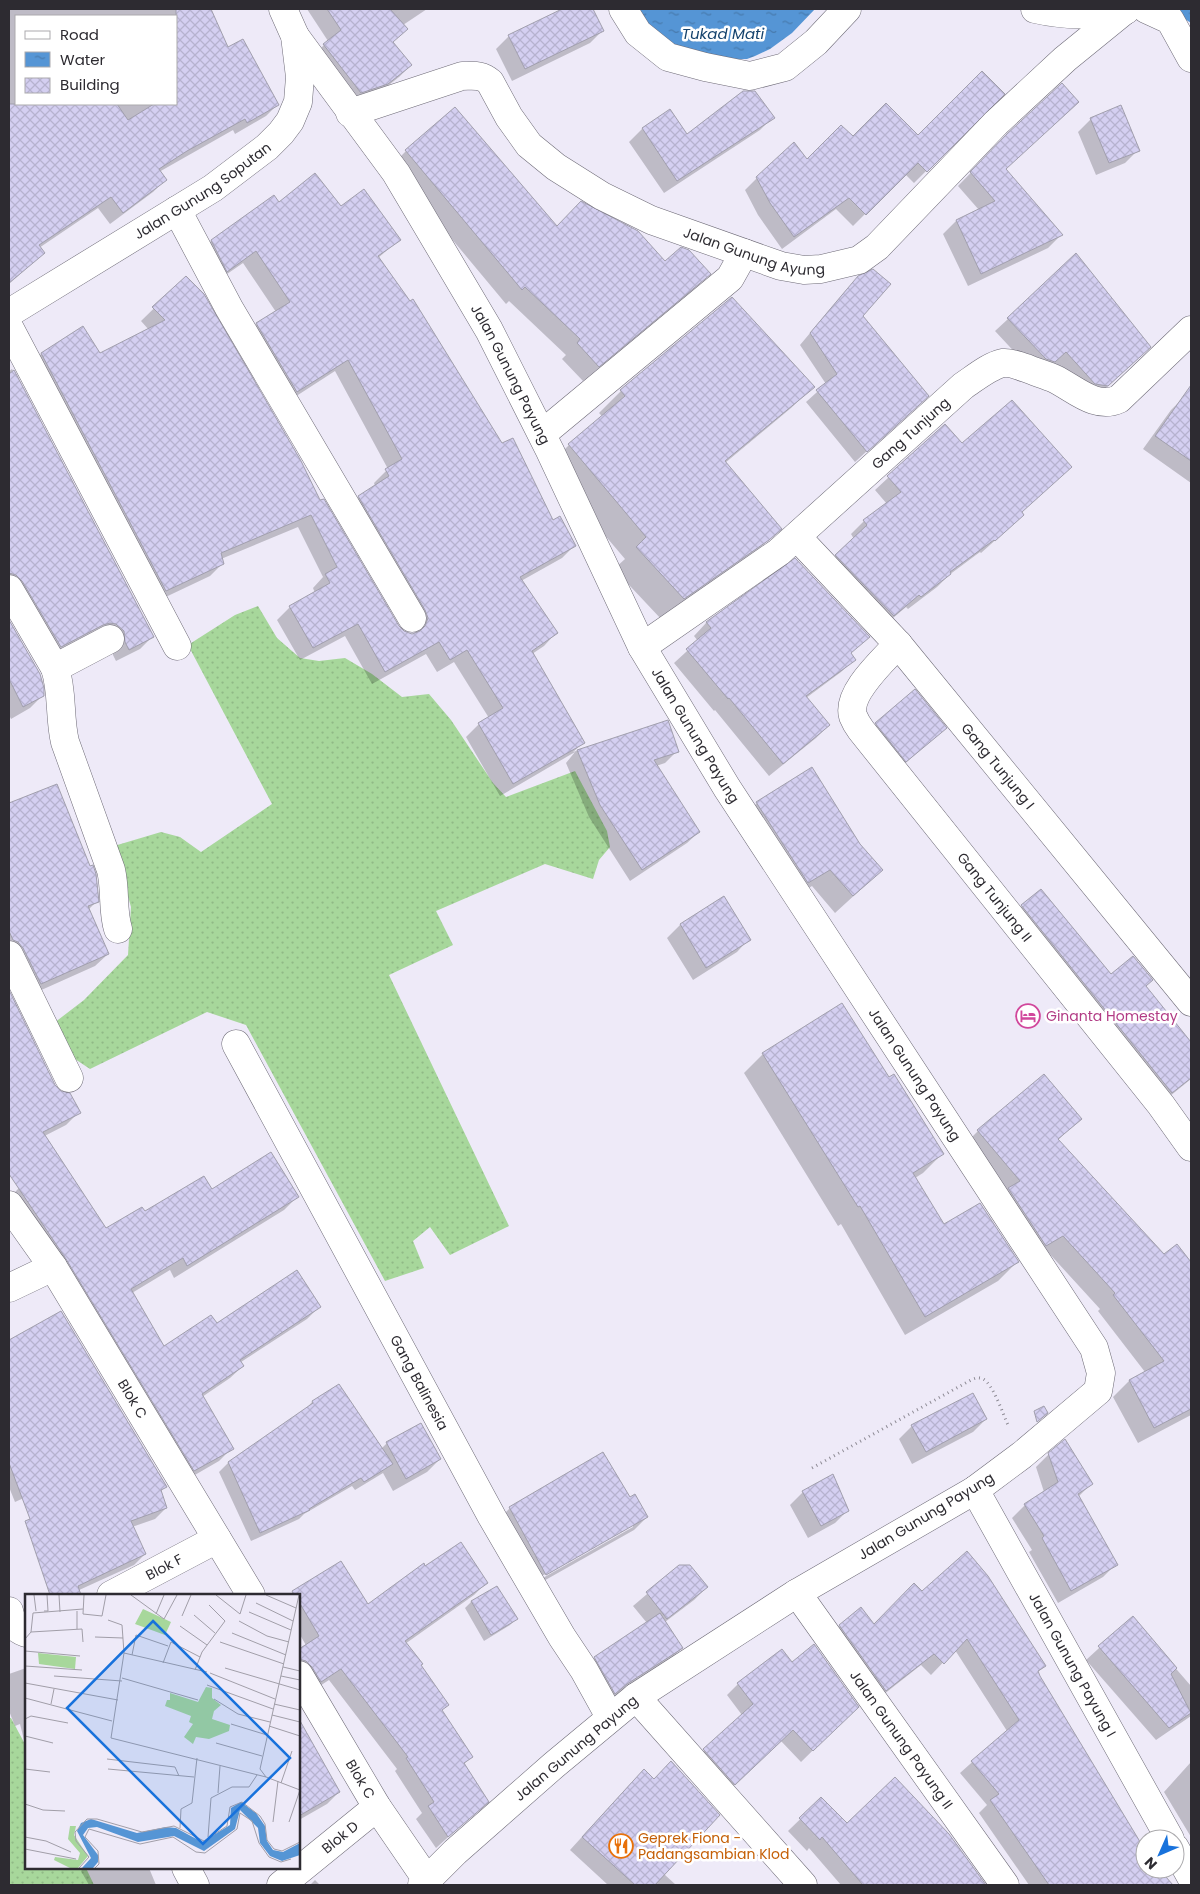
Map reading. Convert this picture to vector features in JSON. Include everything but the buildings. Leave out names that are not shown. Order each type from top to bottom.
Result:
[{"type":"street","name":"Jalan Gunung Soputan","points":[[9,313],[177,210],[234,173],[267,147],[290,121],[298,102],[300,77],[295,36],[283,9]]},
{"type":"street","points":[[623,9],[638,33],[668,57],[750,76],[785,67],[816,42],[848,9]]},
{"type":"street","points":[[1035,9],[1052,13],[1089,15],[1134,9],[1170,20],[1191,58]]},
{"type":"street","name":"Jalan Gunung Ayung","points":[[350,113],[462,76],[479,76],[490,82],[509,117],[529,145],[556,166],[602,196],[651,220],[781,266],[804,270],[821,269],[859,260],[877,247],[996,122],[1065,59],[1134,9]]},
{"type":"street","name":"Jalan Gunung Payung","points":[[295,36],[396,173],[489,330],[542,434],[642,647],[727,788],[1094,1348],[1101,1373],[1098,1391],[1022,1455],[975,1490],[796,1593],[636,1697],[610,1717],[490,1821],[424,1882]]},
{"type":"street","points":[[177,210],[229,308],[412,618]]},
{"type":"street","points":[[542,434],[730,278],[744,253]]},
{"type":"street","points":[[9,327],[177,646]]},
{"type":"street","name":"Gang Tunjung","points":[[642,647],[798,537],[963,386],[988,369],[1010,363],[1055,379],[1076,392],[1100,402],[1112,403],[1119,400],[1191,330]]},
{"type":"street","name":"Gang Tunjung I","points":[[798,537],[898,644],[1191,1002]]},
{"type":"street","points":[[9,589],[55,668],[59,679],[61,726],[111,870],[115,887],[115,918],[118,930]]},
{"type":"street","points":[[55,668],[110,639]]},
{"type":"street","name":"Gang Tunjung II","points":[[898,644],[862,685],[854,700],[853,715],[860,730],[1161,1105],[1191,1147]]},
{"type":"street","points":[[9,955],[69,1078]]},
{"type":"street","name":"Gang Balinesia","points":[[236,1044],[492,1518],[562,1637],[584,1670],[610,1717]]},
{"type":"street","name":"Blok C","points":[[9,1205],[53,1267],[250,1594]]},
{"type":"street","points":[[9,1288],[53,1267]]},
{"type":"street","name":"Jalan Gunung Payung I","points":[[975,1490],[1164,1829]]},
{"type":"street","name":"Blok F","points":[[113,1594],[218,1539]]},
{"type":"street","name":"Jalan Gunung Payung II","points":[[796,1593],[1005,1885]]},
{"type":"street","points":[[9,1611],[13,1625],[25,1633]]},
{"type":"street","name":"Blok C","points":[[300,1678],[424,1882]]},
{"type":"street","points":[[636,1697],[803,1885]]},
{"type":"street","name":"Blok D","points":[[281,1885],[377,1807]]},
{"type":"street","points":[[186,1869],[194,1885]]},
{"type":"path","points":[[812,1468],[977,1378],[989,1385],[1022,1455]]},
{"type":"green space","points":[[258,606],[277,638],[300,658],[319,661],[345,658],[372,674],[402,697],[429,694],[451,720],[493,783],[506,797],[575,771],[607,831],[610,847],[599,860],[593,879],[545,864],[436,911],[453,945],[389,975],[509,1226],[450,1255],[430,1227],[413,1241],[424,1268],[385,1281],[246,1025],[207,1012],[90,1069],[72,1057],[54,1023],[84,1000],[128,955],[131,907],[114,846],[161,832],[180,837],[201,852],[272,804],[188,645],[235,615]]},
{"type":"green space","points":[[9,1718],[11,1718],[25,1744],[25,1869],[86,1869],[94,1885],[9,1885]]},
{"type":"water","name":"Tukad Mati","points":[[631,9],[815,9],[792,33],[770,49],[755,56],[747,59],[705,60],[664,45]]},
{"type":"water","points":[[1170,9],[1191,9],[1191,23]]},
{"type":"place","name":"Ginanta Homestay","points":[[1028,1016]]},
{"type":"place","name":"Geprek Fiona - Padangsambian Klod","points":[[621,1846]]}]
